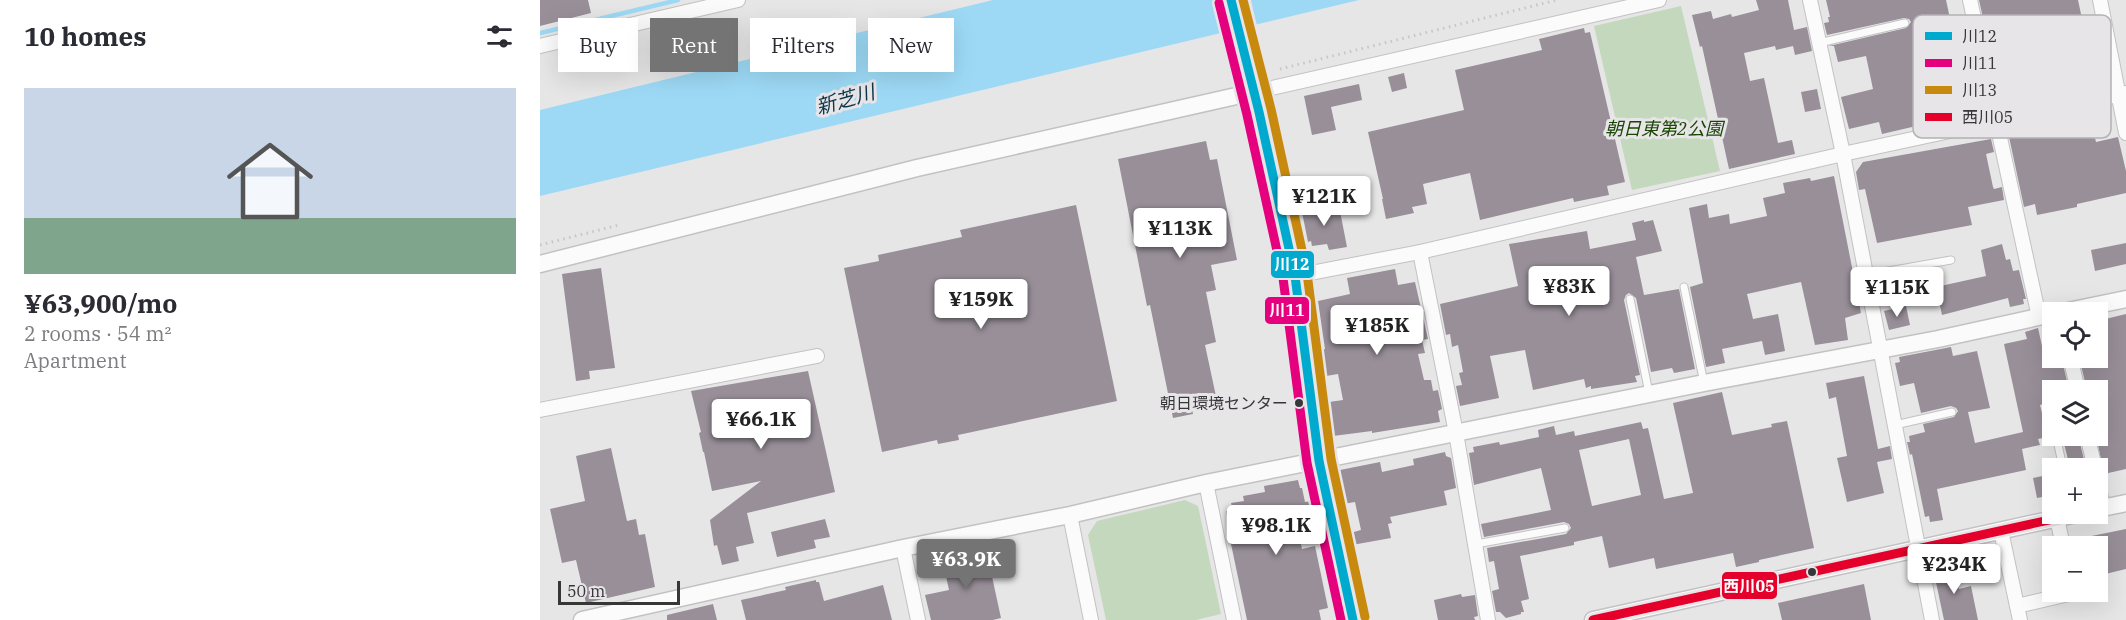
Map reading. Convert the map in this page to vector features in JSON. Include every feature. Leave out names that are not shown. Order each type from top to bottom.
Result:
[{"type":"street","points":[[540,46],[738,0]]},
{"type":"street","points":[[1231,0],[1295,276],[1319,461],[1353,620]]},
{"type":"street","points":[[540,264],[917,168],[1659,0]]},
{"type":"street","points":[[1810,0],[1843,154],[1932,620]]},
{"type":"street","points":[[1970,0],[1973,15]]},
{"type":"street","points":[[2100,0],[2104,15]]},
{"type":"street","points":[[2111,47],[2122,94],[2126,133]]},
{"type":"street","points":[[1295,276],[1420,252],[1915,138]]},
{"type":"street","points":[[2000,138],[2042,302]]},
{"type":"street","points":[[1420,252],[1456,433],[1488,620]]},
{"type":"street","points":[[2108,302],[2126,298]]},
{"type":"street","points":[[582,620],[903,549],[1070,515],[1206,483],[2042,317]]},
{"type":"street","points":[[540,410],[817,356]]},
{"type":"street","points":[[1206,483],[1234,620]]},
{"type":"street","points":[[2108,506],[2126,503]]},
{"type":"street","points":[[1070,515],[1091,620]]},
{"type":"street","points":[[1593,620],[2042,522]]},
{"type":"street","points":[[2001,531],[2018,613],[2047,602]]},
{"type":"street","points":[[903,549],[918,620]]},
{"type":"lane","points":[[1819,43],[1905,23]]},
{"type":"lane","points":[[1866,275],[1951,260]]},
{"type":"lane","points":[[1684,287],[1704,383]]},
{"type":"lane","points":[[1630,299],[1650,394]]},
{"type":"lane","points":[[1895,424],[1952,412]]},
{"type":"lane","points":[[1476,544],[1565,528]]},
{"type":"green space","name":"朝日東第2公園","points":[[1681,6],[1720,171],[1632,190],[1594,26]]},
{"type":"green space","points":[[1185,500],[1198,506],[1221,614],[1196,620],[1106,620],[1088,535],[1097,521]]},
{"type":"water","name":"新芝川","points":[[993,0],[1359,0],[540,196],[540,110],[696,72],[738,72],[738,62],[750,59],[750,72],[856,72],[856,33],[868,30],[868,72],[954,72],[954,18],[919,18]]},
{"type":"pier","points":[[1213,0],[1251,0],[1257,27],[1221,35]]},
{"type":"building","points":[[540,0],[588,0],[591,13],[571,18],[558,18],[558,21],[540,26]]},
{"type":"building","points":[[1756,0],[1788,0],[1794,30],[1807,27],[1812,51],[1795,55],[1793,46],[1776,50],[1775,46],[1744,53],[1750,81],[1764,78],[1778,143],[1792,140],[1795,154],[1729,169],[1702,46],[1700,47],[1692,15],[1711,11],[1713,19],[1731,14],[1732,17],[1759,10]]},
{"type":"building","points":[[1826,0],[1946,0],[1949,15],[1913,15],[1913,127],[1882,134],[1879,122],[1849,129],[1841,97],[1873,89],[1866,56],[1838,62],[1834,46],[1829,46],[1906,28],[1911,22],[1909,19],[1904,18],[1827,35],[1824,23],[1829,22],[1828,17],[1830,17]]},
{"type":"building","points":[[1979,0],[2078,0],[2081,15],[1982,15]]},
{"type":"building","points":[[1584,28],[1585,33],[1590,32],[1625,182],[1607,186],[1609,195],[1574,202],[1573,198],[1480,220],[1470,173],[1423,184],[1427,204],[1412,207],[1414,213],[1386,219],[1368,132],[1464,110],[1455,70],[1542,50],[1539,39]]},
{"type":"building","points":[[1404,73],[1407,88],[1392,92],[1388,77]]},
{"type":"building","points":[[1359,84],[1362,100],[1331,107],[1336,130],[1312,135],[1304,96]]},
{"type":"building","points":[[1817,89],[1821,109],[1805,112],[1801,92]]},
{"type":"building","points":[[2118,137],[2126,171],[2126,193],[2077,204],[2077,207],[2037,215],[2035,204],[2024,207],[2009,138],[2095,138],[2096,142]]},
{"type":"building","points":[[1991,139],[1994,152],[1986,154],[1993,187],[1994,189],[2002,187],[2004,200],[1968,207],[1972,225],[1877,243],[1865,189],[1859,190],[1856,172],[1863,162]]},
{"type":"building","points":[[1206,141],[1210,160],[1217,159],[1237,260],[1211,265],[1216,290],[1206,292],[1216,342],[1205,345],[1217,401],[1191,406],[1193,414],[1173,418],[1150,305],[1147,306],[1118,159]]},
{"type":"building","points":[[1834,176],[1861,313],[1845,318],[1848,340],[1815,345],[1801,282],[1747,294],[1753,319],[1778,314],[1785,351],[1765,355],[1762,341],[1722,349],[1725,363],[1706,367],[1690,287],[1703,283],[1689,208],[1707,204],[1709,218],[1729,214],[1730,224],[1767,216],[1763,198],[1785,193],[1783,183],[1810,178],[1811,181]]},
{"type":"building","points":[[1318,204],[1319,210],[1339,206],[1347,247],[1329,250],[1327,244],[1312,246],[1311,241],[1308,242],[1301,207]]},
{"type":"building","points":[[1076,205],[1117,401],[958,435],[959,440],[938,444],[937,440],[882,452],[844,268],[879,261],[878,255],[962,237],[960,230]]},
{"type":"building","points":[[1644,220],[1644,222],[1653,220],[1662,251],[1636,257],[1644,295],[1679,289],[1695,369],[1674,373],[1672,368],[1651,372],[1636,298],[1629,293],[1624,300],[1640,375],[1635,376],[1637,382],[1591,389],[1591,386],[1586,388],[1584,379],[1533,390],[1525,350],[1490,356],[1499,398],[1460,406],[1456,386],[1462,385],[1459,373],[1463,372],[1458,345],[1452,347],[1450,334],[1446,335],[1440,304],[1518,286],[1509,244],[1587,231],[1590,249],[1636,240],[1632,223]]},
{"type":"building","points":[[2126,243],[2126,264],[2095,271],[2091,250]]},
{"type":"building","points":[[2002,244],[2006,260],[2010,259],[2013,271],[2019,270],[2026,299],[2023,299],[2024,304],[2010,307],[2008,298],[1942,315],[1936,287],[1986,276],[1981,250]]},
{"type":"building","points":[[601,268],[615,368],[589,371],[590,379],[576,381],[562,274]]},
{"type":"building","points":[[1395,269],[1398,285],[1415,282],[1428,339],[1422,340],[1425,353],[1418,354],[1424,380],[1431,380],[1433,391],[1438,390],[1442,409],[1438,411],[1440,422],[1372,433],[1372,431],[1333,436],[1329,402],[1343,400],[1338,374],[1326,376],[1322,350],[1325,349],[1318,301],[1350,294],[1347,278]]},
{"type":"building","points":[[1906,306],[1910,325],[1889,330],[1884,311]]},
{"type":"building","points":[[2126,314],[2126,469],[2108,473],[2108,458],[2101,458],[2098,446],[2108,446],[2108,380],[2085,380],[2082,368],[2108,368],[2108,318]]},
{"type":"building","points":[[2038,328],[2042,346],[2042,368],[2064,368],[2067,380],[2042,380],[2042,404],[2040,405],[2042,438],[2038,439],[2040,445],[2022,449],[2026,470],[1937,489],[1943,520],[1930,522],[1929,516],[1925,517],[1912,454],[1910,455],[1907,442],[1910,442],[1909,436],[1925,432],[1923,424],[1954,417],[1958,411],[1951,406],[1921,413],[1914,383],[1900,386],[1895,363],[1900,362],[1899,357],[1951,347],[1953,356],[1977,351],[1990,408],[1968,412],[1975,443],[2023,432],[2004,344],[2027,339],[2025,332]]},
{"type":"building","points":[[808,371],[835,492],[747,513],[754,543],[736,547],[739,561],[722,565],[717,545],[714,546],[710,520],[761,481],[712,491],[691,391]]},
{"type":"building","points":[[1864,376],[1878,449],[1890,446],[1892,459],[1877,462],[1884,493],[1847,502],[1837,458],[1847,456],[1836,397],[1829,399],[1826,383]]},
{"type":"building","points":[[1722,392],[1732,435],[1772,427],[1771,424],[1787,421],[1814,548],[1736,567],[1733,553],[1656,569],[1654,558],[1609,568],[1602,536],[1574,542],[1574,545],[1520,556],[1529,599],[1521,601],[1524,612],[1506,618],[1500,612],[1496,612],[1492,591],[1499,589],[1494,561],[1489,562],[1487,548],[1566,534],[1571,528],[1564,522],[1484,537],[1481,524],[1551,510],[1541,468],[1474,485],[1469,453],[1474,452],[1473,447],[1499,442],[1500,445],[1539,437],[1538,430],[1554,426],[1556,435],[1574,431],[1575,436],[1641,422],[1643,429],[1648,428],[1664,499],[1693,493],[1673,403]],"holes":[[[1629,439],[1641,495],[1592,506],[1579,450]]]},
{"type":"building","points":[[2065,446],[2081,446],[2084,458],[2068,458]]},
{"type":"building","points":[[611,448],[627,521],[636,519],[639,535],[645,534],[655,587],[586,603],[576,560],[562,563],[550,509],[585,501],[576,456]]},
{"type":"building","points":[[1445,452],[1446,456],[1451,458],[1456,488],[1444,491],[1447,505],[1390,517],[1392,523],[1388,524],[1391,538],[1352,545],[1350,533],[1361,530],[1355,502],[1343,504],[1338,478],[1341,477],[1340,470],[1380,462],[1382,472],[1414,465],[1413,459]]},
{"type":"building","points":[[2042,476],[2042,497],[2037,498],[2033,478]]},
{"type":"building","points":[[1298,480],[1305,502],[1311,501],[1315,521],[1297,524],[1302,549],[1315,546],[1328,608],[1319,610],[1321,620],[1247,620],[1226,511],[1233,510],[1231,503],[1244,501],[1243,496],[1265,492],[1264,486]]},
{"type":"building","points":[[825,519],[830,537],[814,540],[816,548],[777,557],[771,532]]},
{"type":"building","points":[[2126,529],[2126,569],[2108,573],[2108,536],[2092,536]]},
{"type":"building","points":[[986,549],[1001,618],[931,620],[925,595],[949,590],[942,558]]},
{"type":"building","points":[[1952,561],[1959,589],[1971,586],[1978,620],[1944,620],[1934,573],[1939,564]]},
{"type":"building","points":[[816,580],[819,582],[824,601],[883,585],[892,620],[746,620],[741,600],[786,590],[785,587]]},
{"type":"building","points":[[1864,584],[1871,620],[1782,620],[1778,603]]},
{"type":"building","points":[[1461,594],[1462,597],[1475,595],[1478,616],[1474,617],[1475,620],[1438,620],[1434,600]]},
{"type":"building","points":[[713,604],[717,620],[667,620],[667,615]]},
{"type":"waterway","points":[[540,33],[678,0]]},
{"type":"transit line","name":"川12","points":[[1231,0],[1259,112],[1295,276],[1319,461],[1353,620]]},
{"type":"transit line","name":"川13","points":[[1243,0],[1271,109],[1307,273],[1331,459],[1365,617]]},
{"type":"transit line","name":"川11","points":[[1219,3],[1247,115],[1283,278],[1307,463],[1341,620]]},
{"type":"transit line","name":"西川05","points":[[1593,620],[2042,522]]},
{"type":"place","name":"朝日環境センター","points":[[1299,403]]}]
